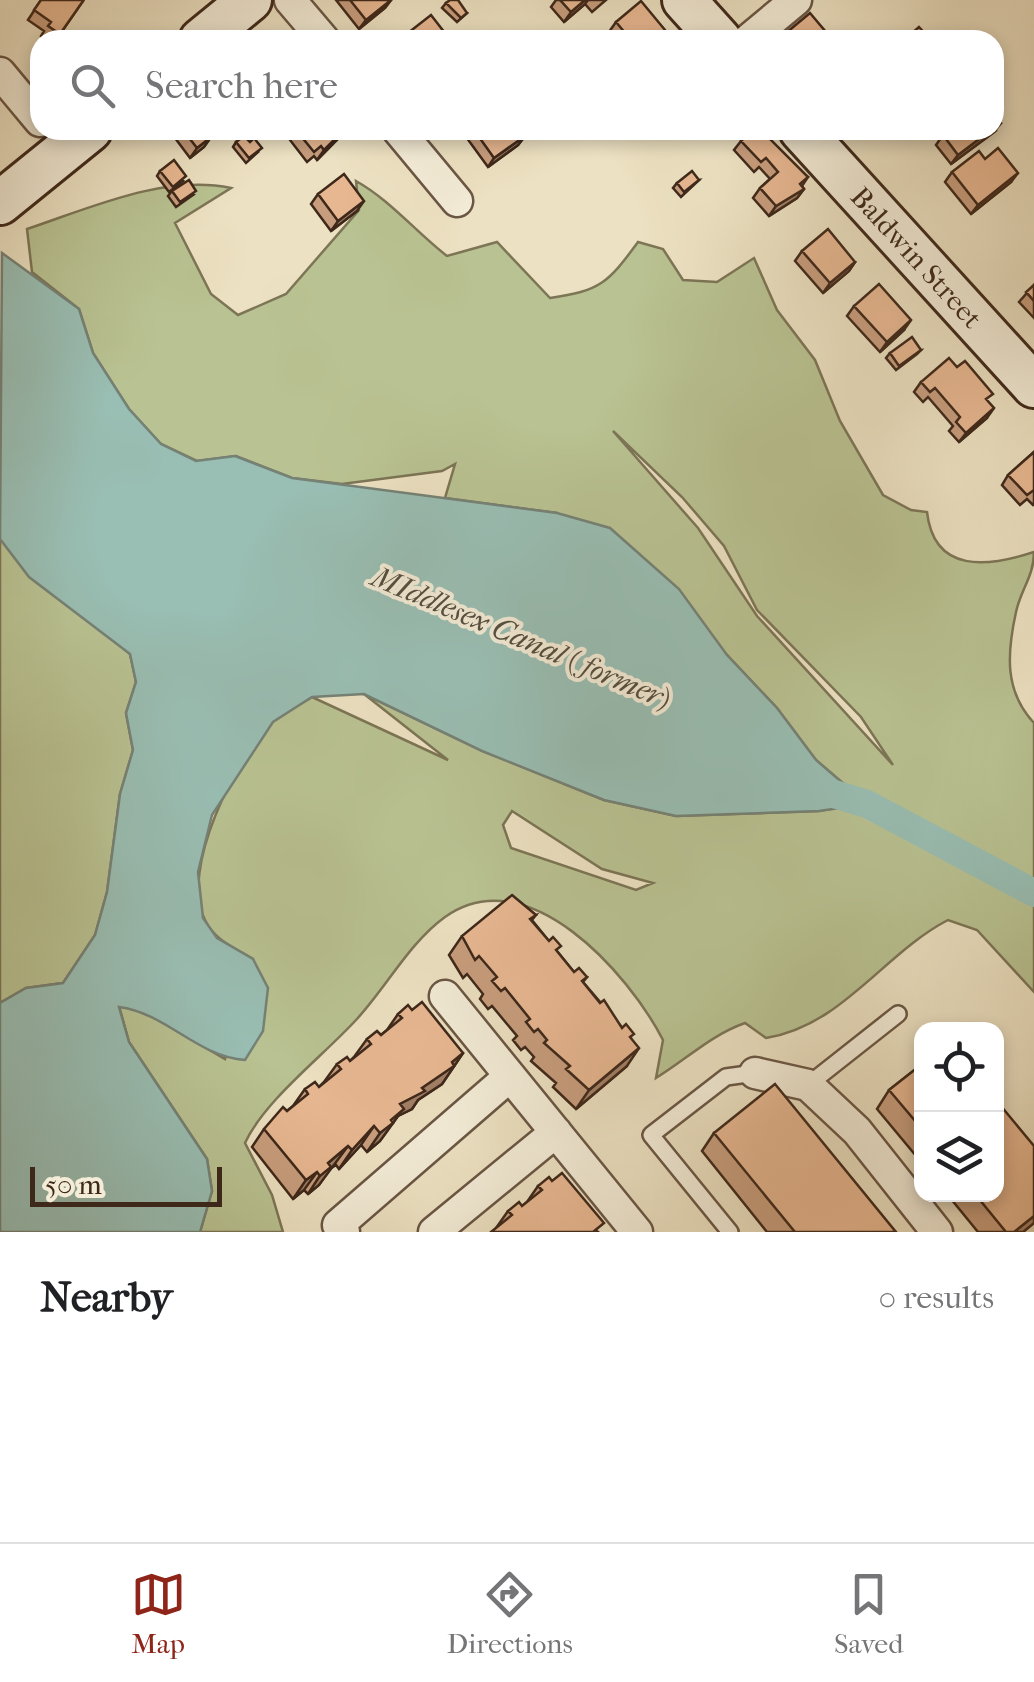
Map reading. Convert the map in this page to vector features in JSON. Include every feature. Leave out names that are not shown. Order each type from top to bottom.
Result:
[{"type":"street","points":[[213,30],[250,0]]},
{"type":"street","points":[[290,0],[316,30]]},
{"type":"street","points":[[684,0],[711,30]]},
{"type":"street","points":[[760,30],[796,0]]},
{"type":"street","points":[[0,74],[30,104]]},
{"type":"street","points":[[0,202],[54,140]]},
{"type":"street","points":[[406,140],[457,201]]},
{"type":"street","name":"Baldwin Street","points":[[811,140],[1034,386]]},
{"type":"street","points":[[444,996],[637,1232]]},
{"type":"street","points":[[755,1073],[808,1085],[857,1131],[937,1232]]},
{"type":"street","points":[[344,1232],[338,1225],[510,1076]]},
{"type":"street","points":[[434,1232],[556,1132]]},
{"type":"lane","points":[[808,1085],[898,1014]]},
{"type":"lane","points":[[730,1232],[652,1134],[726,1076],[755,1073]]},
{"type":"green space","points":[[356,181],[447,256],[497,242],[550,298],[602,283],[638,242],[663,249],[683,280],[717,282],[754,258],[777,310],[815,360],[840,421],[883,495],[911,510],[927,512],[940,547],[952,556],[982,562],[1034,552],[1016,612],[1010,671],[1017,698],[1034,723],[1034,992],[977,930],[948,920],[818,1019],[766,1038],[745,1023],[710,1041],[656,1078],[663,1040],[647,1013],[601,957],[572,932],[541,913],[509,902],[477,903],[445,917],[420,940],[356,1020],[280,1095],[254,1127],[245,1143],[272,1195],[283,1232],[200,1232],[212,1191],[207,1159],[129,1042],[119,1006],[145,1012],[225,1059],[253,959],[209,927],[199,898],[199,873],[205,845],[228,787],[258,739],[281,715],[312,697],[448,760],[364,694],[483,751],[604,800],[676,816],[819,811],[866,803],[816,760],[777,708],[727,655],[557,513],[445,498],[455,464],[442,471],[342,484],[292,478],[236,456],[197,461],[161,444],[129,409],[93,353],[79,309],[32,272],[27,229],[154,189],[206,185],[231,188],[175,223],[211,294],[238,315],[286,294],[359,210]],"holes":[[[613,431],[682,497],[724,546],[757,610],[861,717],[893,765],[757,616],[698,528]],[[512,811],[602,869],[653,883],[636,890],[511,848],[503,825]]]},
{"type":"green space","points":[[0,539],[130,654],[136,682],[126,713],[133,750],[120,794],[107,892],[95,935],[63,983],[26,988],[0,1003]]},
{"type":"water","points":[[2,253],[79,309],[93,353],[129,409],[161,444],[196,461],[235,456],[292,478],[557,513],[610,528],[679,589],[727,655],[777,708],[816,760],[867,804],[819,811],[676,816],[604,800],[482,751],[364,694],[312,697],[273,722],[212,815],[198,872],[203,918],[217,938],[253,959],[268,988],[263,1031],[245,1060],[212,1051],[152,1017],[119,1007],[129,1042],[207,1159],[212,1191],[200,1232],[0,1232],[0,1003],[26,988],[63,983],[95,935],[107,892],[120,794],[133,750],[126,713],[136,682],[130,654],[29,577],[0,539]]},
{"type":"building","points":[[41,0],[83,1],[63,30],[48,26],[51,22],[34,10]]},
{"type":"building","points":[[350,0],[391,0],[366,20]]},
{"type":"building","points":[[458,0],[467,13],[461,18],[446,3]]},
{"type":"building","points":[[560,0],[585,0],[571,12]]},
{"type":"building","points":[[641,1],[665,30],[623,30],[616,22]]},
{"type":"building","points":[[810,13],[824,30],[790,30]]},
{"type":"building","points":[[431,15],[443,30],[412,30]]},
{"type":"building","points":[[191,140],[207,140],[197,148]]},
{"type":"building","points":[[256,140],[262,148],[249,158],[236,142]]},
{"type":"building","points":[[304,140],[334,140],[324,150],[321,146],[314,152]]},
{"type":"building","points":[[481,140],[519,140],[494,158]]},
{"type":"building","points":[[771,140],[808,177],[800,184],[804,189],[776,206],[760,188],[778,172],[766,158],[761,162],[741,141]]},
{"type":"building","points":[[947,140],[978,140],[958,155]]},
{"type":"building","points":[[998,148],[1018,173],[978,205],[952,172],[979,151],[985,159]]},
{"type":"building","points":[[174,160],[186,176],[173,187],[160,171]]},
{"type":"building","points":[[692,171],[699,180],[684,192],[677,183]]},
{"type":"building","points":[[344,174],[364,201],[338,221],[318,194]]},
{"type":"building","points":[[189,180],[196,191],[180,202],[172,191]]},
{"type":"building","points":[[828,229],[855,262],[830,283],[802,251]]},
{"type":"building","points":[[879,284],[911,320],[887,342],[854,306]]},
{"type":"building","points":[[1034,285],[1034,301],[1026,292]]},
{"type":"building","points":[[912,337],[921,350],[899,366],[890,353]]},
{"type":"building","points":[[949,358],[957,367],[965,361],[993,394],[986,399],[994,408],[966,433],[956,422],[960,417],[935,388],[930,392],[921,382]]},
{"type":"building","points":[[1034,452],[1034,490],[1027,495],[1008,475]]},
{"type":"building","points":[[512,895],[536,915],[530,919],[549,941],[553,937],[561,946],[556,950],[574,972],[579,968],[587,977],[582,981],[600,1003],[604,1000],[622,1028],[626,1024],[634,1034],[630,1037],[639,1048],[589,1090],[544,1043],[547,1040],[538,1029],[534,1032],[526,1022],[530,1019],[505,988],[501,991],[492,981],[497,977],[479,956],[475,960],[462,936]]},
{"type":"building","points":[[422,1002],[463,1053],[452,1062],[454,1066],[422,1088],[425,1091],[400,1104],[404,1109],[391,1120],[393,1123],[380,1133],[374,1126],[352,1150],[348,1146],[328,1163],[331,1167],[320,1176],[317,1172],[306,1180],[264,1129],[283,1107],[287,1111],[308,1094],[305,1089],[315,1082],[319,1087],[341,1069],[337,1064],[347,1057],[350,1061],[371,1044],[367,1039],[377,1031],[381,1035],[402,1018],[398,1014],[408,1005],[412,1010]]},
{"type":"building","points":[[914,1070],[914,1120],[889,1090]]},
{"type":"building","points":[[775,1084],[896,1232],[795,1232],[714,1133]]},
{"type":"building","points":[[1004,1110],[1034,1146],[1034,1216],[1014,1232],[1006,1232],[982,1202],[1004,1202]]},
{"type":"building","points":[[562,1173],[604,1223],[593,1232],[491,1232],[512,1215],[508,1211],[519,1202],[522,1206],[542,1190],[538,1186]]},
{"type":"waterway","name":"MIddlesex Canal (former)","points":[[834,794],[867,804],[1034,893]]}]
